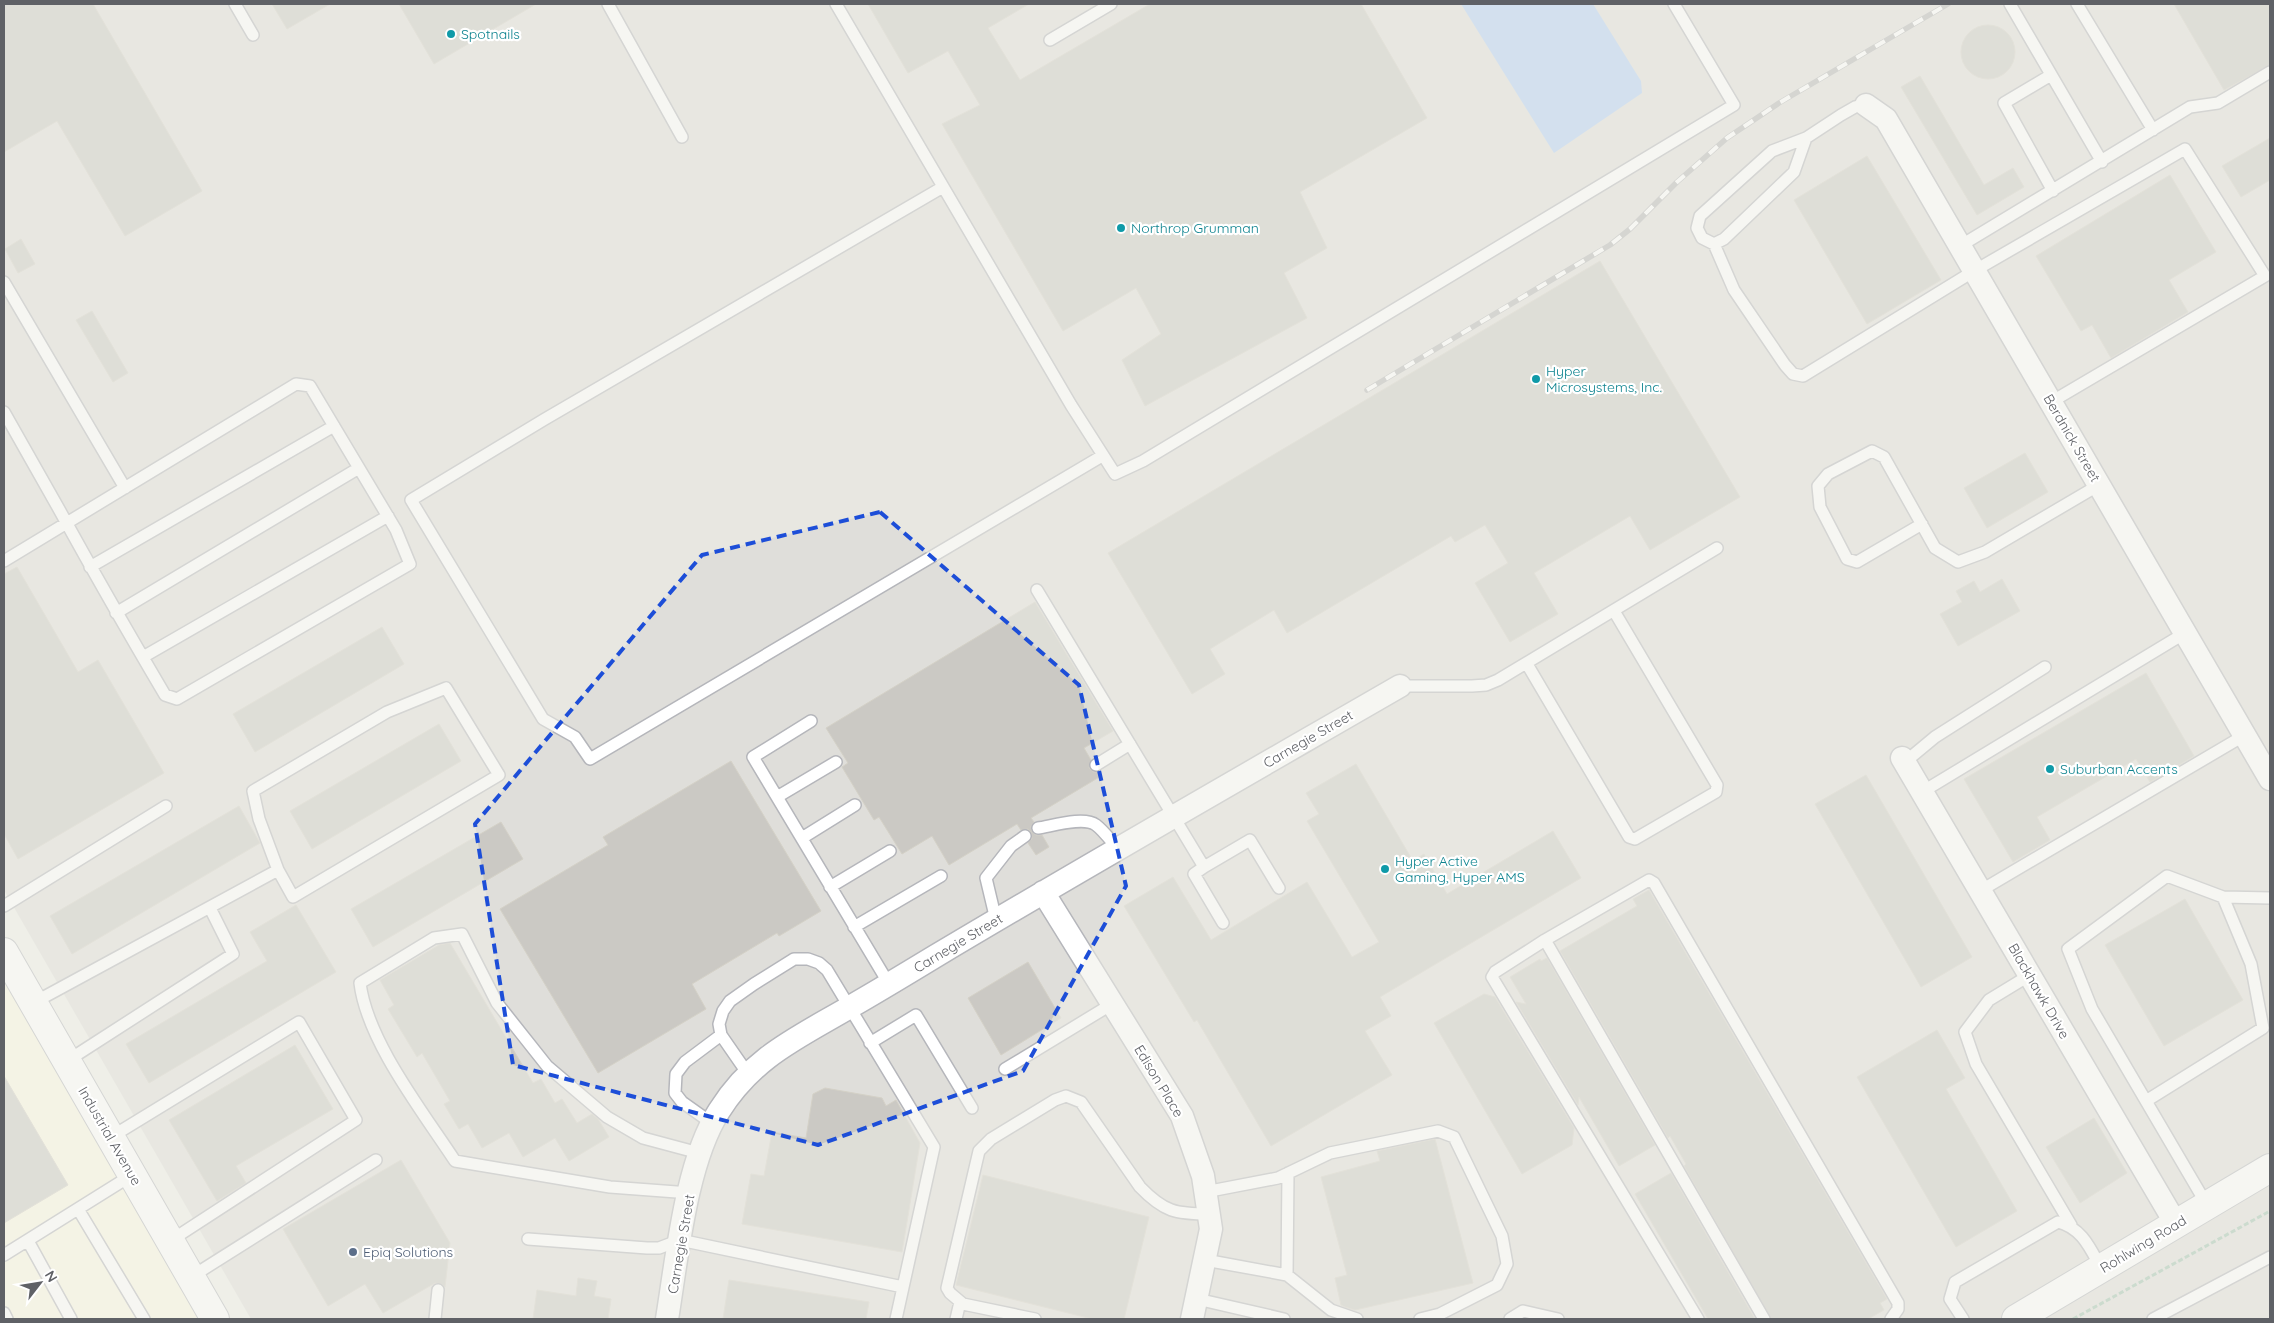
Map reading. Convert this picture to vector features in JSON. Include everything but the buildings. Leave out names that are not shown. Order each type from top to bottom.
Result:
[{"type":"main road","name":"Industrial Avenue","points":[[6,961],[33,1003],[215,1319]]},
{"type":"main road","name":"Rohlwing Road","points":[[2016,1319],[2270,1168]]},
{"type":"street","name":"Berdnick Street","points":[[1866,104],[1886,120],[2270,779]]},
{"type":"street","name":"Carnegie Street","points":[[667,1319],[680,1240],[699,1153],[718,1112],[748,1074],[780,1047],[1043,892],[1400,686]]},
{"type":"street","name":"Blackhawk Drive","points":[[1903,760],[2176,1224]]},
{"type":"street","name":"Edison Place","points":[[1043,892],[1182,1116],[1203,1176],[1211,1229],[1195,1309]]},
{"type":"lane","points":[[234,4],[253,35]]},
{"type":"lane","points":[[608,4],[682,137]]},
{"type":"lane","points":[[836,4],[1102,456],[1115,474],[1143,462],[1734,105],[1674,4]]},
{"type":"lane","points":[[1050,40],[1111,4]]},
{"type":"lane","points":[[2010,4],[2102,162]]},
{"type":"lane","points":[[2077,4],[2153,130]]},
{"type":"lane","points":[[1960,246],[2102,162],[2190,107],[2218,103],[2270,72]]},
{"type":"lane","points":[[2051,75],[2004,103],[2053,191]]},
{"type":"lane","points":[[1866,104],[1855,107],[1840,115],[1806,138],[1772,151],[1700,216],[1697,228],[1702,238],[1714,244],[1734,290],[1793,374],[1803,376],[1974,271],[2186,149],[2265,276],[2051,402]]},
{"type":"lane","points":[[1714,244],[1724,239],[1794,172],[1806,138]]},
{"type":"lane","points":[[943,186],[545,419],[411,500],[543,719],[574,737],[590,759],[1102,456]]},
{"type":"lane","points":[[4,282],[125,488]]},
{"type":"lane","points":[[4,412],[67,523],[116,613],[165,695],[177,699],[410,564],[396,530],[310,386],[296,384],[125,488],[67,523],[4,561]]},
{"type":"lane","points":[[90,567],[334,426]]},
{"type":"lane","points":[[1922,524],[1857,562],[1847,558],[1820,507],[1818,486],[1828,474],[1872,451],[1884,457],[1922,524],[1935,548],[1958,562],[1985,552],[2099,486]]},
{"type":"lane","points":[[116,613],[359,468]]},
{"type":"lane","points":[[143,657],[388,516]]},
{"type":"lane","points":[[1400,686],[1486,684],[1527,664],[1717,548]]},
{"type":"lane","points":[[1037,590],[1204,868]]},
{"type":"lane","points":[[1527,664],[1629,837],[1635,839],[1716,792],[1717,785],[1614,611]]},
{"type":"lane","points":[[1922,792],[2185,633]]},
{"type":"lane","points":[[1903,760],[1935,737],[2045,667]]},
{"type":"lane","points":[[446,688],[499,775],[293,898],[278,870],[259,819],[253,791],[387,712],[446,688]]},
{"type":"lane","points":[[811,720],[753,757],[889,984]]},
{"type":"lane","points":[[1980,891],[2245,736]]},
{"type":"lane","points":[[1096,765],[1130,744]]},
{"type":"lane","points":[[778,797],[836,762]]},
{"type":"lane","points":[[802,838],[855,805]]},
{"type":"lane","points":[[4,906],[166,806]]},
{"type":"lane","points":[[1038,828],[1067,822],[1087,821],[1096,824],[1118,849]]},
{"type":"lane","points":[[996,920],[986,878],[1011,846],[1024,836]]},
{"type":"lane","points":[[1224,923],[1194,874],[1250,840],[1279,888]]},
{"type":"lane","points":[[830,887],[890,851]]},
{"type":"lane","points":[[33,1003],[278,870]]},
{"type":"lane","points":[[854,927],[941,876]]},
{"type":"lane","points":[[2207,1206],[2092,1009],[2068,949],[2167,876],[2223,897],[2270,898]]},
{"type":"lane","points":[[1698,1319],[1492,977],[1495,972],[1545,940],[1649,880],[1654,883],[1898,1303],[1898,1309],[1890,1319]]},
{"type":"lane","points":[[2146,1101],[2263,1028],[2251,964],[2223,897]]},
{"type":"lane","points":[[66,1061],[233,954],[210,908]]},
{"type":"lane","points":[[690,1193],[610,1187],[456,1161],[390,1062],[362,1001],[360,983],[434,938],[462,934],[497,1003],[547,1066],[607,1117],[643,1138],[699,1153]]},
{"type":"lane","points":[[1545,940],[1764,1319]]},
{"type":"lane","points":[[748,1074],[721,1035],[719,1024],[724,1010],[730,1001],[794,959],[808,958],[819,963],[826,970],[850,1007],[870,1043],[934,1146],[896,1319]]},
{"type":"lane","points":[[2030,975],[1989,1000],[1965,1032],[1976,1064],[2071,1225],[2087,1243],[2101,1268]]},
{"type":"lane","points":[[1005,1069],[1112,1004]]},
{"type":"lane","points":[[870,1043],[916,1015],[972,1108]]},
{"type":"lane","points":[[111,1138],[299,1022],[356,1120],[170,1241]]},
{"type":"lane","points":[[713,1124],[682,1102],[675,1093],[676,1074],[685,1062],[721,1035]]},
{"type":"lane","points":[[1035,1319],[960,1302],[950,1294],[947,1288],[979,1151],[991,1140],[1055,1100],[1066,1096],[1081,1102],[1140,1187],[1150,1198],[1161,1206],[1180,1214],[1278,1178],[1330,1152],[1438,1130],[1454,1137],[1502,1236],[1506,1264],[1497,1285],[1440,1314],[1420,1319]]},
{"type":"lane","points":[[191,1277],[376,1160]]},
{"type":"lane","points":[[1287,1275],[1288,1173]]},
{"type":"lane","points":[[4,1255],[132,1175]]},
{"type":"lane","points":[[78,1209],[144,1319]]},
{"type":"lane","points":[[1963,1319],[1950,1299],[1955,1282],[2058,1222],[2071,1225]]},
{"type":"lane","points":[[528,1239],[647,1248],[659,1248],[680,1240],[903,1287]]},
{"type":"lane","points":[[28,1241],[71,1319]]},
{"type":"lane","points":[[2153,1319],[2270,1257]]},
{"type":"lane","points":[[1205,1260],[1287,1275],[1331,1310],[1357,1319]]},
{"type":"lane","points":[[436,1319],[438,1290]]},
{"type":"lane","points":[[956,1319],[960,1302]]},
{"type":"lane","points":[[1195,1309],[1284,1319]]},
{"type":"lane","points":[[1510,1319],[1523,1311],[1558,1319]]},
{"type":"lane","points":[[4,1313],[7,1319]]},
{"type":"path","points":[[2073,1319],[2270,1211]]},
{"type":"highlighted area","points":[[880,512],[1079,685],[1126,886],[1023,1071],[818,1145],[513,1065],[475,824],[702,555]]},
{"type":"shaded area","points":[[4,4],[2270,4],[2270,1319],[251,1319],[4,890]]},
{"type":"shaded area","points":[[4,952],[215,1319],[4,1319]]},
{"type":"water","points":[[1461,4],[1593,4],[1641,81],[1642,93],[1554,153]]},
{"type":"railway","points":[[1367,390],[1610,245],[1630,229],[1677,182],[1727,138],[1779,103],[1948,4]]},
{"type":"place","name":"Spotnails","points":[[451,34]]},
{"type":"place","name":"Northrop Grumman","points":[[1121,228]]},
{"type":"place","name":"Hyper Microsystems, Inc.","points":[[1536,379]]},
{"type":"place","name":"Suburban Accents","points":[[2050,769]]},
{"type":"place","name":"Hyper Active Gaming, Hyper AMS","points":[[1385,869]]},
{"type":"place","name":"Epiq Solutions","points":[[353,1252]]}]
